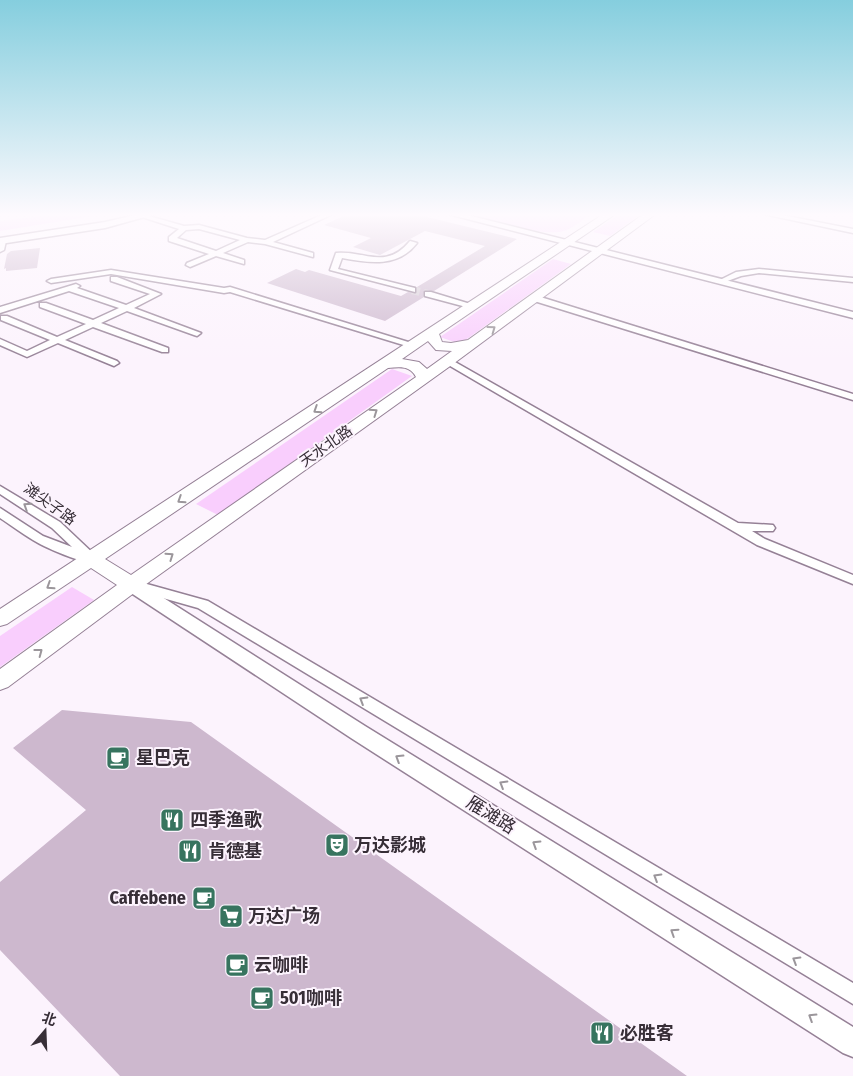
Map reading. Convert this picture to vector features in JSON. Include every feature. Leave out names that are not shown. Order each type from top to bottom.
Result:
[{"type":"main road","points":[[0,619],[537,263]]},
{"type":"main road","name":"天水北路","points":[[0,681],[130,584],[448,361],[583,263]]},
{"type":"main road","points":[[432,334],[433,341],[439,346],[451,348],[470,344]]},
{"type":"main road","points":[[413,345],[448,361]]},
{"type":"main road","points":[[386,364],[414,364],[419,368],[424,378]]},
{"type":"main road","points":[[91,560],[130,584]]},
{"type":"main road","name":"雁滩路","points":[[130,584],[358,732],[853,1043]]},
{"type":"street","points":[[190,265],[194,263]]},
{"type":"street","points":[[336,263],[334,270],[412,290]]},
{"type":"street","points":[[653,263],[853,315]]},
{"type":"street","points":[[722,281],[739,274],[759,271],[853,280]]},
{"type":"street","points":[[51,281],[111,272],[224,291],[230,289],[413,345]]},
{"type":"street","points":[[2,314],[82,284],[78,277]]},
{"type":"street","points":[[0,342],[27,354],[157,294],[114,279]]},
{"type":"street","points":[[68,288],[197,333]]},
{"type":"street","points":[[428,294],[473,306]]},
{"type":"street","points":[[534,298],[851,398]]},
{"type":"street","points":[[44,305],[165,350]]},
{"type":"street","points":[[2,314],[57,340],[114,363]]},
{"type":"street","points":[[448,361],[761,542],[853,580]]},
{"type":"street","name":"滩尖子路","points":[[0,488],[56,525],[91,560]]},
{"type":"street","name":"滩尖子路","points":[[0,512],[39,539],[91,560]]},
{"type":"street","points":[[738,528],[769,528]]},
{"type":"street","points":[[130,584],[203,604],[853,994]]},
{"type":"shaded area","points":[[547,263],[571,264],[460,344],[440,337]]},
{"type":"shaded area","points":[[392,369],[412,376],[218,515],[196,504]]},
{"type":"shaded area","points":[[72,587],[94,600],[0,667],[0,636]]},
{"type":"building","points":[[5,263],[38,263],[37,268],[6,271],[6,268],[4,269]]},
{"type":"building","points":[[456,263],[478,263],[434,291],[424,291],[424,297],[385,321],[267,283],[296,269],[305,272],[309,270],[401,296],[408,292],[416,293],[417,287]]},
{"type":"building","name":"万达广场","points":[[62,710],[191,722],[687,1076],[120,1076],[0,950],[0,882],[86,810],[13,748]]},
{"type":"tunnel","points":[[412,290],[428,294]]},
{"type":"place","name":"星巴克","points":[[118,758]]},
{"type":"place","name":"四季渔歌","points":[[172,820]]},
{"type":"place","name":"万达影城","points":[[337,845]]},
{"type":"place","name":"肯德基","points":[[190,851]]},
{"type":"place","name":"Caffebene","points":[[204,898]]},
{"type":"place","name":"万达广场","points":[[231,916]]},
{"type":"place","name":"云咖啡","points":[[237,965]]},
{"type":"place","name":"501咖啡","points":[[262,998]]},
{"type":"place","name":"必胜客","points":[[602,1033]]}]
